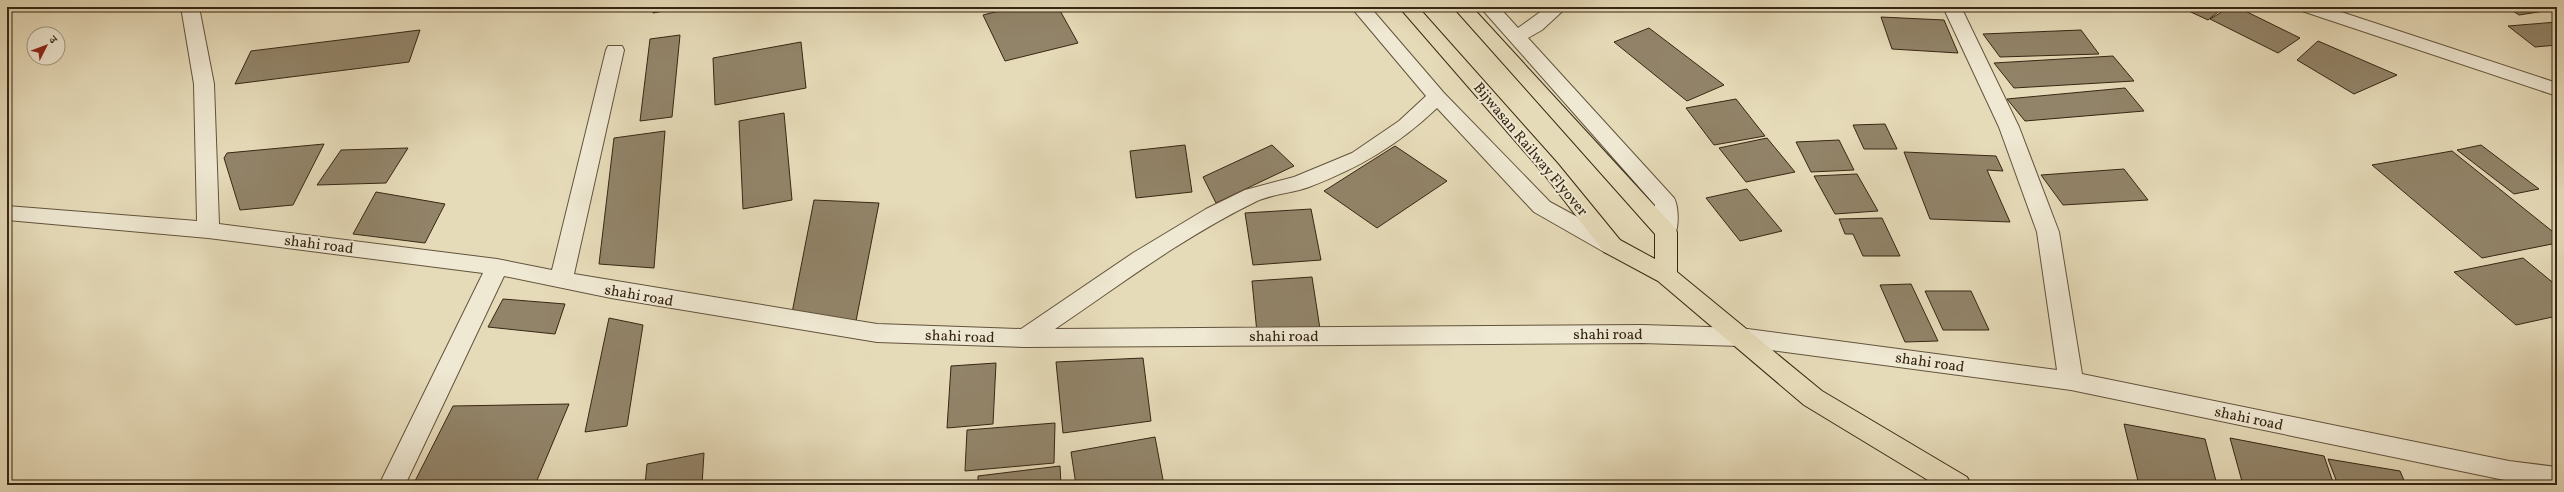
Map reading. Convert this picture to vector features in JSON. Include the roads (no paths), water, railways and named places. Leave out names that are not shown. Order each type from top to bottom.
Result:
[{"type":"main road","name":"Bijwasan Railway Flyover","points":[[1408,7],[1550,168],[1612,246],[1666,274],[1740,338],[1813,398],[1958,485]]},
{"type":"main road","points":[[1462,7],[1528,77],[1602,162],[1666,232],[1666,274]]},
{"type":"street","points":[[190,7],[204,84],[208,230]]},
{"type":"street","points":[[1360,7],[1437,97],[1542,207],[1612,246]]},
{"type":"street","points":[[1489,7],[1666,202],[1666,232]]},
{"type":"street","points":[[1517,37],[1535,26],[1558,7]]},
{"type":"street","points":[[1952,7],[2009,127],[2048,232],[2071,381]]},
{"type":"street","points":[[2308,7],[2557,90]]},
{"type":"street","points":[[561,280],[615,50]]},
{"type":"street","points":[[1025,338],[1141,258],[1214,214],[1252,195],[1301,182],[1359,158],[1406,126],[1437,97]]},
{"type":"street","name":"shahi road","points":[[7,213],[208,230],[497,267],[671,301],[877,333],[1025,338],[1634,334],[1740,338],[2071,381],[2494,468],[2557,478]]},
{"type":"street","points":[[392,485],[497,267]]}]
